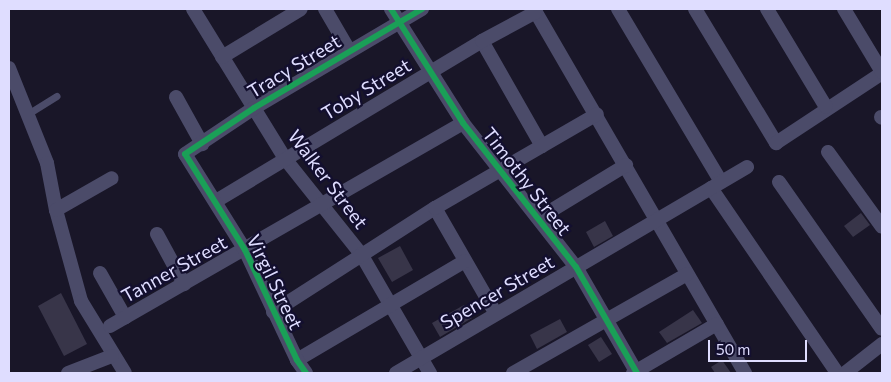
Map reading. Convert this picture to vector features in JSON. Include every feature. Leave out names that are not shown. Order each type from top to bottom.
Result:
[{"type":"street","name":"Walker Street","points":[[193,9],[286,160],[324,204],[361,254],[430,373]]},
{"type":"street","points":[[222,57],[302,9]]},
{"type":"street","points":[[325,9],[349,50]]},
{"type":"street","name":"Timothy Street","points":[[391,9],[463,123],[576,267],[636,373]]},
{"type":"street","name":"Tracy Street","points":[[185,154],[254,108],[349,50],[422,9]]},
{"type":"street","points":[[618,9],[716,185],[837,373]]},
{"type":"street","points":[[695,9],[776,143],[826,107],[882,72],[844,9]]},
{"type":"street","points":[[767,9],[826,107]]},
{"type":"street","points":[[535,10],[597,114],[745,373]]},
{"type":"street","name":"Toby Street","points":[[216,201],[535,10]]},
{"type":"street","points":[[482,42],[542,146]]},
{"type":"street","points":[[9,68],[26,115],[47,163],[56,210],[81,301],[112,356],[125,373]]},
{"type":"street","points":[[176,97],[202,144]]},
{"type":"street","points":[[273,312],[435,208],[597,114]]},
{"type":"street","name":"Tanner Street","points":[[110,326],[463,123]]},
{"type":"street","points":[[828,152],[882,227]]},
{"type":"street","name":"Virgil Street","points":[[185,154],[245,250],[273,312],[297,360],[306,373]]},
{"type":"street","points":[[539,218],[626,165]]},
{"type":"street","name":"Spencer Street","points":[[396,373],[747,167]]},
{"type":"street","points":[[56,210],[112,178]]},
{"type":"street","points":[[779,182],[882,329]]},
{"type":"street","points":[[435,208],[496,314]]},
{"type":"street","points":[[156,234],[184,284]]},
{"type":"street","points":[[297,360],[465,261]]},
{"type":"street","points":[[100,273],[125,317]]},
{"type":"street","points":[[514,373],[688,274]]},
{"type":"street","points":[[636,373],[717,324]]},
{"type":"street","points":[[845,373],[882,344]]},
{"type":"street","points":[[68,373],[112,356]]},
{"type":"lane","points":[[26,115],[56,96]]},
{"type":"building","points":[[861,213],[870,225],[853,237],[844,226]]},
{"type":"building","points":[[605,221],[613,236],[594,247],[586,232]]},
{"type":"building","points":[[400,246],[413,270],[392,282],[378,258]]},
{"type":"building","points":[[61,293],[87,344],[64,356],[38,306]]},
{"type":"building","points":[[464,305],[472,318],[440,337],[432,323]]},
{"type":"building","points":[[693,310],[702,323],[667,343],[659,332]]},
{"type":"building","points":[[560,319],[567,332],[537,349],[530,335]]},
{"type":"building","points":[[601,337],[612,354],[599,362],[588,345]]},
{"type":"building","points":[[722,360],[731,373],[715,373],[711,367]]},
{"type":"cycle path","points":[[391,9],[463,123],[576,267],[637,373]]},
{"type":"cycle path","points":[[306,373],[297,360],[245,250],[185,154],[254,108],[422,9]]}]
